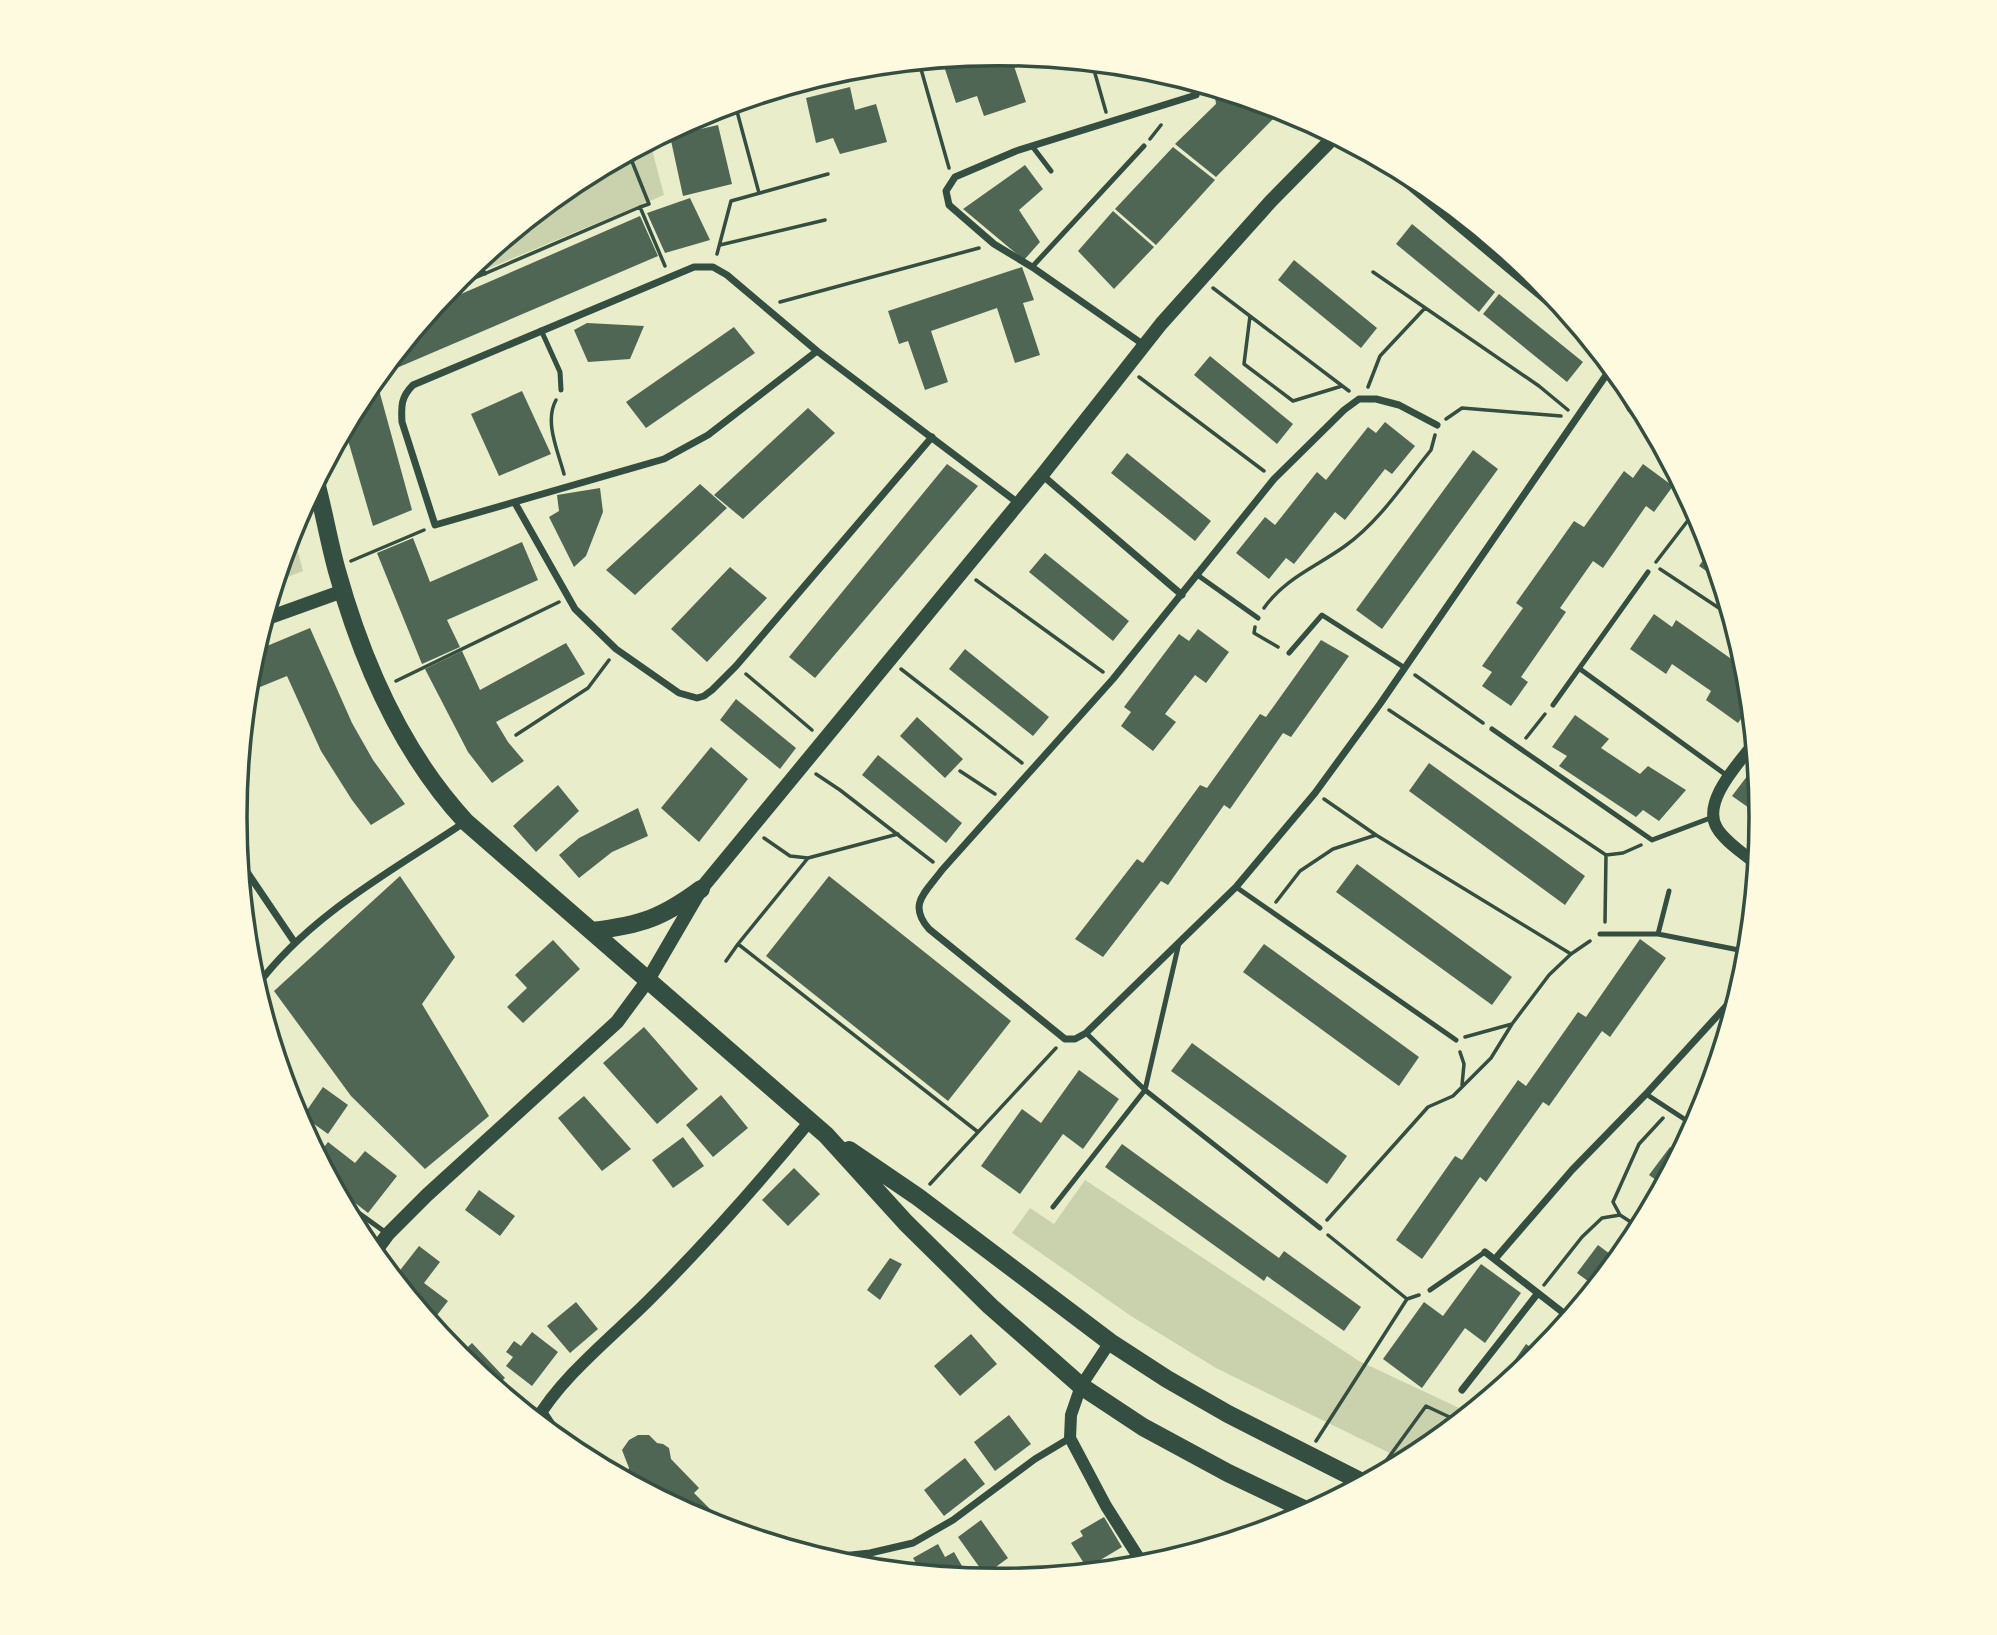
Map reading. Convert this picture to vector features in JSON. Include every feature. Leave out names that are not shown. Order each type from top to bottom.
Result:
[{"type":"main road","points":[[381,1244],[388,1234],[617,1021],[648,980],[701,889],[1042,475],[1144,345],[1271,201],[1328,143]]},
{"type":"main road","points":[[320,497],[343,591],[380,688],[426,773],[446,802],[826,1135],[906,1223],[990,1306],[1081,1387],[1167,1440],[1297,1506]]},
{"type":"main road","points":[[275,616],[343,591]]},
{"type":"main road","points":[[593,931],[647,922],[675,908],[701,889]]},
{"type":"main road","points":[[826,1135],[918,1197],[1110,1342],[1204,1400],[1355,1478]]},
{"type":"street","points":[[1144,345],[1032,267],[994,244],[949,205],[946,191],[955,177],[1032,146],[1196,96]]},
{"type":"street","points":[[1454,220],[1507,265]]},
{"type":"street","points":[[817,351],[692,445],[644,465],[436,524],[402,422],[401,406],[412,385],[694,267],[713,267],[727,275],[817,351],[1018,503]]},
{"type":"street","points":[[1437,425],[1399,405],[1376,399],[1359,400],[1344,410],[1274,479],[1113,679],[942,870],[919,902],[921,920],[929,929],[1065,1039],[1075,1039],[1086,1033],[1180,943],[1236,887],[1315,793],[1380,704],[1605,375]]},
{"type":"street","points":[[515,503],[567,597],[591,626],[616,649],[679,693],[697,698],[712,690],[736,666],[932,438]]},
{"type":"street","points":[[1042,475],[1182,594]]},
{"type":"street","points":[[1746,753],[1714,801],[1713,817],[1717,829],[1748,856]]},
{"type":"street","points":[[265,975],[277,959],[346,901],[466,822]]},
{"type":"street","points":[[250,876],[295,943]]},
{"type":"street","points":[[1494,1259],[1725,1007]]},
{"type":"street","points":[[541,1413],[561,1387],[663,1286],[757,1185],[810,1121]]},
{"type":"street","points":[[1485,1252],[1563,1313]]},
{"type":"street","points":[[1462,1390],[1538,1293]]},
{"type":"street","points":[[1110,1342],[1081,1387],[1072,1415],[1070,1438],[1105,1506],[1137,1555]]},
{"type":"street","points":[[855,1555],[913,1543],[953,1520],[1035,1459],[1070,1438]]},
{"type":"lane","points":[[1032,146],[1051,171]]},
{"type":"lane","points":[[1032,267],[1144,146]]},
{"type":"lane","points":[[541,330],[560,372],[561,390]]},
{"type":"lane","points":[[1553,705],[1648,572]]},
{"type":"lane","points":[[1196,574],[1258,618]]},
{"type":"lane","points":[[1289,653],[1322,615],[1405,667]]},
{"type":"lane","points":[[1580,669],[1729,777]]},
{"type":"lane","points":[[1492,729],[1652,841],[1713,817]]},
{"type":"lane","points":[[1236,887],[1456,1040]]},
{"type":"lane","points":[[1658,934],[1669,891]]},
{"type":"lane","points":[[1600,934],[1658,934],[1738,949]]},
{"type":"lane","points":[[1053,1207],[1145,1090],[1180,943]]},
{"type":"lane","points":[[1086,1033],[1145,1090],[1320,1228]]},
{"type":"lane","points":[[1646,1094],[1685,1120]]},
{"type":"lane","points":[[362,1215],[388,1234]]},
{"type":"lane","points":[[1430,1290],[1485,1252]]},
{"type":"path","points":[[922,71],[953,180]]},
{"type":"path","points":[[1095,73],[1110,122]]},
{"type":"path","points":[[738,114],[759,192]]},
{"type":"path","points":[[476,278],[649,204],[632,162]]},
{"type":"path","points":[[713,267],[731,201],[828,174]]},
{"type":"path","points":[[640,207],[670,277]]},
{"type":"path","points":[[720,245],[825,220]]},
{"type":"path","points":[[764,306],[994,244]]},
{"type":"path","points":[[1373,272],[1539,386],[1577,418]]},
{"type":"path","points":[[1223,296],[1359,400],[1371,383],[1380,356],[1425,308]]},
{"type":"path","points":[[1250,316],[1244,364],[1293,401],[1342,386]]},
{"type":"path","points":[[1150,385],[1274,479]]},
{"type":"path","points":[[561,390],[552,406],[551,419],[567,486]]},
{"type":"path","points":[[1289,653],[1254,633],[1258,618],[1275,592],[1298,574],[1345,546],[1370,524],[1432,450],[1437,425],[1462,408],[1577,418]]},
{"type":"path","points":[[1688,521],[1654,565],[1720,609]]},
{"type":"path","points":[[336,568],[436,524]]},
{"type":"path","points":[[985,587],[1113,679]]},
{"type":"path","points":[[380,688],[567,597]]},
{"type":"path","points":[[736,666],[824,740]]},
{"type":"path","points":[[1405,667],[1492,729]]},
{"type":"path","points":[[516,735],[587,688],[603,668]]},
{"type":"path","points":[[912,677],[1032,771]]},
{"type":"path","points":[[1380,704],[1606,855],[1623,853],[1652,841]]},
{"type":"path","points":[[1518,748],[1553,705]]},
{"type":"path","points":[[960,771],[1005,801]]},
{"type":"path","points":[[827,781],[942,870]]},
{"type":"path","points":[[1315,793],[1376,835],[1571,954]]},
{"type":"path","points":[[774,845],[790,856],[808,858],[898,834]]},
{"type":"path","points":[[1270,910],[1300,871],[1333,849],[1376,835]]},
{"type":"path","points":[[1407,1299],[1320,1228],[1428,1107],[1452,1096],[1491,1058],[1512,1024],[1549,975],[1571,954],[1600,934],[1607,918],[1606,855]]},
{"type":"path","points":[[726,961],[808,858]]},
{"type":"path","points":[[738,944],[978,1132]]},
{"type":"path","points":[[1462,1087],[1464,1064],[1456,1040],[1512,1024]]},
{"type":"path","points":[[918,1197],[1065,1039]]},
{"type":"path","points":[[1631,1222],[1620,1214],[1613,1202],[1639,1144],[1670,1110]]},
{"type":"path","points":[[1538,1293],[1582,1237],[1602,1218],[1620,1214]]},
{"type":"path","points":[[1308,1455],[1407,1299],[1430,1290]]},
{"type":"path","points":[[1385,1461],[1426,1406],[1450,1417]]},
{"type":"green space","points":[[652,151],[664,195],[484,270],[541,222],[581,193]]},
{"type":"green space","points":[[297,550],[303,571],[287,577]]},
{"type":"green space","points":[[1085,1180],[1359,1361],[1461,1409],[1394,1455],[1216,1368],[1131,1316],[1012,1233],[1030,1208],[1054,1224]]},
{"type":"building","points":[[998,66],[1014,67],[1026,102],[984,116],[977,96],[956,103],[945,68]]},
{"type":"building","points":[[850,87],[855,110],[876,104],[887,142],[840,154],[833,138],[816,143],[806,98]]},
{"type":"building","points":[[1215,99],[1273,119],[1216,177],[1175,144],[1216,104]]},
{"type":"building","points":[[718,125],[732,184],[683,196],[671,142],[699,129]]},
{"type":"building","points":[[1173,147],[1215,180],[1156,245],[1115,209]]},
{"type":"building","points":[[1025,165],[1043,189],[1019,210],[1040,242],[1024,260],[963,209]]},
{"type":"building","points":[[690,198],[710,240],[665,253],[647,213]]},
{"type":"building","points":[[1113,211],[1154,247],[1114,289],[1078,251]]},
{"type":"building","points":[[640,216],[658,256],[397,368],[459,295]]},
{"type":"building","points":[[1412,224],[1495,292],[1479,312],[1396,244]]},
{"type":"building","points":[[1294,260],[1377,328],[1361,348],[1278,280]]},
{"type":"building","points":[[1022,267],[1034,300],[1023,303],[1040,355],[1015,363],[997,308],[931,331],[948,382],[925,390],[908,341],[899,344],[888,311]]},
{"type":"building","points":[[1499,294],[1583,362],[1567,382],[1483,314]]},
{"type":"building","points":[[587,323],[644,326],[630,359],[588,362],[574,330]]},
{"type":"building","points":[[734,327],[755,353],[646,428],[626,402]]},
{"type":"building","points":[[1210,356],[1293,424],[1277,444],[1194,375]]},
{"type":"building","points":[[522,391],[551,454],[499,476],[471,414]]},
{"type":"building","points":[[380,392],[412,510],[373,526],[348,441]]},
{"type":"building","points":[[808,408],[835,433],[743,519],[714,495]]},
{"type":"building","points":[[1385,422],[1415,446],[1392,474],[1385,469],[1345,520],[1335,512],[1294,564],[1286,558],[1269,579],[1236,553],[1265,517],[1275,525],[1317,472],[1326,480],[1368,427],[1376,433]]},
{"type":"building","points":[[1473,450],[1498,469],[1382,629],[1356,610]]},
{"type":"building","points":[[1127,453],[1211,521],[1195,541],[1111,473]]},
{"type":"building","points":[[947,464],[978,486],[815,678],[789,657]]},
{"type":"building","points":[[1643,464],[1673,486],[1654,512],[1646,506],[1603,568],[1593,561],[1560,608],[1566,612],[1521,677],[1528,682],[1511,706],[1482,686],[1492,672],[1482,666],[1523,608],[1516,603],[1574,521],[1584,527],[1624,471],[1633,478]]},
{"type":"building","points":[[700,484],[727,508],[635,595],[606,570]]},
{"type":"building","points":[[600,488],[603,512],[586,556],[574,567],[549,517],[559,511],[557,495]]},
{"type":"building","points":[[413,538],[430,582],[522,542],[538,580],[447,620],[460,647],[422,664],[377,553]]},
{"type":"building","points":[[1045,553],[1129,621],[1113,641],[1029,572]]},
{"type":"building","points":[[1704,560],[1709,573],[1699,566]]},
{"type":"building","points":[[730,567],[767,598],[707,662],[671,629]]},
{"type":"building","points":[[1654,614],[1672,627],[1676,620],[1732,660],[1743,717],[1738,723],[1706,700],[1711,691],[1672,664],[1666,674],[1630,649]]},
{"type":"building","points":[[310,628],[352,723],[373,760],[405,804],[371,825],[321,751],[287,676],[259,687],[268,646]]},
{"type":"building","points":[[1198,629],[1229,652],[1206,683],[1195,675],[1165,714],[1176,722],[1153,751],[1121,726],[1131,712],[1124,707],[1179,634],[1189,641]]},
{"type":"building","points":[[1321,640],[1349,656],[1291,737],[1283,733],[1230,809],[1224,805],[1168,885],[1161,881],[1103,957],[1075,939],[1137,859],[1143,863],[1200,785],[1207,788],[1260,714],[1266,717]]},
{"type":"building","points":[[566,643],[585,674],[496,722],[524,761],[492,783],[468,752],[425,669],[462,651],[480,690]]},
{"type":"building","points":[[965,649],[1049,717],[1033,736],[949,669]]},
{"type":"building","points":[[736,699],[796,748],[780,769],[720,720]]},
{"type":"building","points":[[1575,715],[1609,739],[1601,748],[1640,774],[1648,766],[1686,790],[1659,821],[1643,810],[1636,817],[1559,766],[1567,756],[1552,747]]},
{"type":"building","points":[[917,717],[963,759],[945,778],[900,736]]},
{"type":"building","points":[[711,747],[748,779],[699,842],[661,808]]},
{"type":"building","points":[[878,755],[962,823],[946,843],[862,775]]},
{"type":"building","points":[[1429,763],[1585,876],[1565,905],[1409,791]]},
{"type":"building","points":[[1748,775],[1750,808],[1732,796]]},
{"type":"building","points":[[558,785],[579,811],[536,852],[513,826]]},
{"type":"building","points":[[638,808],[648,836],[612,852],[579,878],[559,855],[579,838]]},
{"type":"building","points":[[1357,864],[1512,977],[1492,1005],[1336,892]]},
{"type":"building","points":[[400,876],[455,957],[422,1004],[489,1116],[425,1169],[351,1096],[274,991]]},
{"type":"building","points":[[829,876],[1011,1021],[948,1101],[766,956]]},
{"type":"building","points":[[1640,939],[1666,958],[1610,1037],[1602,1031],[1549,1106],[1543,1102],[1486,1182],[1480,1177],[1422,1259],[1396,1240],[1455,1156],[1462,1160],[1518,1080],[1526,1086],[1578,1012],[1586,1017]]},
{"type":"building","points":[[553,940],[580,969],[523,1023],[507,1007],[527,988],[515,975]]},
{"type":"building","points":[[1264,944],[1419,1057],[1399,1086],[1243,972]]},
{"type":"building","points":[[644,1027],[698,1089],[657,1124],[603,1063]]},
{"type":"building","points":[[1192,1043],[1347,1156],[1327,1184],[1171,1071]]},
{"type":"building","points":[[1079,1070],[1119,1099],[1083,1149],[1063,1134],[1020,1194],[981,1166],[1022,1109],[1041,1123]]},
{"type":"building","points":[[323,1087],[348,1105],[328,1134],[313,1123],[307,1110]]},
{"type":"building","points":[[721,1095],[748,1128],[713,1157],[686,1125]]},
{"type":"building","points":[[584,1096],[631,1149],[602,1171],[558,1118]]},
{"type":"building","points":[[683,1137],[704,1166],[673,1188],[652,1160]]},
{"type":"building","points":[[328,1142],[355,1163],[365,1151],[397,1176],[368,1213],[353,1201],[324,1147]]},
{"type":"building","points":[[1122,1144],[1279,1258],[1284,1251],[1361,1307],[1344,1331],[1267,1276],[1264,1281],[1105,1167]]},
{"type":"building","points":[[1670,1147],[1673,1149],[1656,1180],[1649,1175]]},
{"type":"building","points":[[794,1168],[820,1194],[788,1226],[762,1200]]},
{"type":"building","points":[[479,1190],[515,1216],[500,1236],[465,1210]]},
{"type":"building","points":[[1598,1245],[1609,1254],[1589,1282],[1577,1273]]},
{"type":"building","points":[[419,1246],[440,1262],[424,1283],[448,1301],[437,1316],[403,1275],[400,1271]]},
{"type":"building","points":[[890,1258],[902,1264],[880,1300],[867,1290]]},
{"type":"building","points":[[1481,1264],[1521,1293],[1485,1343],[1465,1328],[1422,1388],[1383,1359],[1424,1302],[1443,1316]]},
{"type":"building","points":[[576,1302],[598,1329],[570,1353],[547,1326]]},
{"type":"building","points":[[532,1332],[558,1352],[532,1386],[506,1366],[513,1357],[506,1352],[514,1341],[521,1346]]},
{"type":"building","points":[[971,1334],[997,1364],[960,1396],[934,1366]]},
{"type":"building","points":[[472,1343],[505,1378],[502,1381],[466,1348]]},
{"type":"building","points":[[1526,1344],[1531,1348],[1510,1367]]},
{"type":"building","points":[[1009,1415],[1031,1444],[995,1471],[974,1442]]},
{"type":"building","points":[[638,1435],[649,1435],[657,1443],[669,1448],[671,1459],[699,1488],[694,1493],[712,1511],[628,1471],[622,1450],[629,1440]]},
{"type":"building","points":[[965,1458],[985,1484],[944,1516],[924,1490]]},
{"type":"building","points":[[1104,1517],[1122,1547],[1097,1562],[1084,1563],[1071,1543],[1083,1536],[1080,1531]]},
{"type":"building","points":[[981,1520],[1008,1558],[995,1568],[980,1568],[958,1537]]},
{"type":"building","points":[[938,1544],[945,1557],[954,1552],[962,1566],[916,1564],[913,1558]]}]
